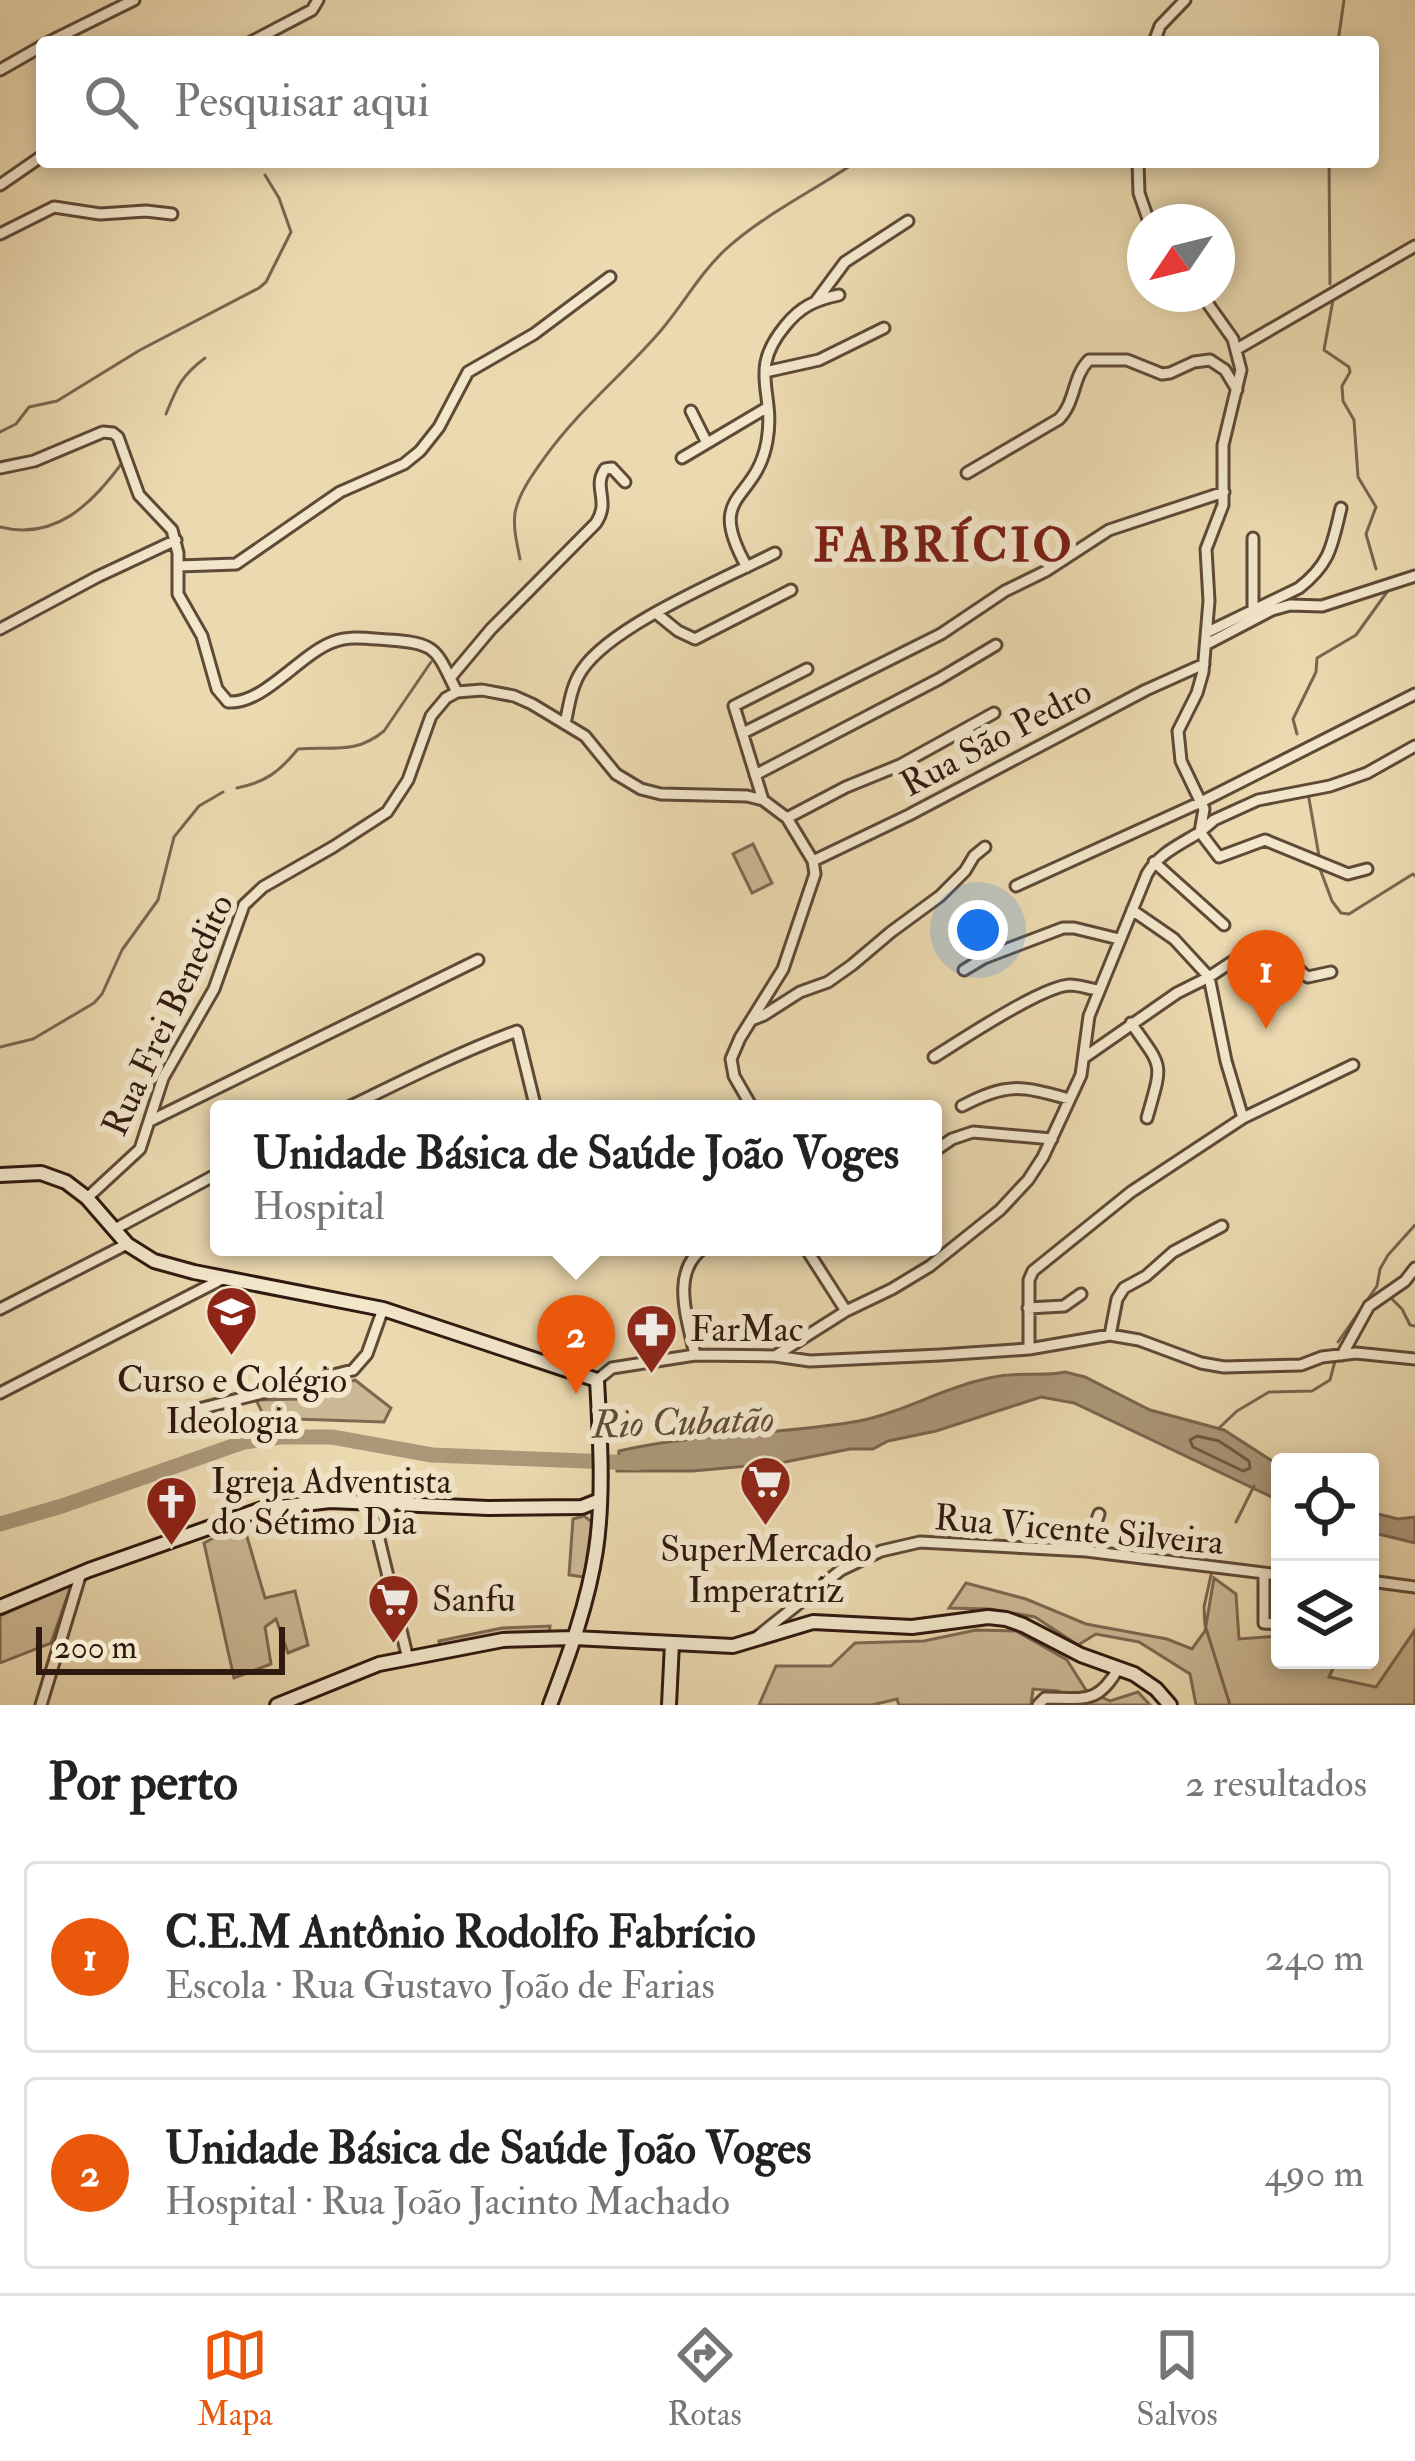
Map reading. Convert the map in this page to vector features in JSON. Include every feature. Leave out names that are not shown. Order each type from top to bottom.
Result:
[{"type":"main road","points":[[0,1175],[51,1175],[66,1182],[87,1198],[127,1244],[159,1263],[383,1310],[597,1379],[600,1496],[593,1567],[550,1705]]},
{"type":"main road","points":[[0,1607],[262,1509],[330,1501],[582,1507],[600,1496]]},
{"type":"main road","points":[[582,1507],[599,1517]]},
{"type":"main road","points":[[277,1705],[386,1663],[503,1640],[574,1638],[733,1646],[813,1622],[912,1627],[968,1618],[1006,1619],[1041,1633],[1081,1655],[1142,1678],[1170,1705]]},
{"type":"main road","points":[[669,1705],[672,1643]]},
{"type":"street","points":[[62,36],[134,0]]},
{"type":"street","points":[[263,36],[312,10],[318,0]]},
{"type":"street","points":[[1157,36],[1164,21],[1185,0]]},
{"type":"street","points":[[0,70],[36,50]]},
{"type":"street","points":[[0,185],[36,160]]},
{"type":"street","points":[[1138,168],[1143,204]]},
{"type":"street","points":[[0,234],[55,207],[100,214],[172,214]]},
{"type":"street","points":[[816,301],[845,262],[908,221]]},
{"type":"street","points":[[1238,349],[1415,246]]},
{"type":"street","points":[[178,566],[239,562],[340,492],[411,460],[439,427],[469,370],[534,334],[610,278]]},
{"type":"street","points":[[747,567],[733,540],[729,517],[762,458],[768,437],[766,355],[796,312],[839,295]]},
{"type":"street","points":[[1200,832],[1201,802],[1183,765],[1178,737],[1180,723],[1199,689],[1204,664],[1209,601],[1206,549],[1221,511],[1223,445],[1241,370],[1238,349],[1214,312]]},
{"type":"street","points":[[764,372],[819,360],[884,328]]},
{"type":"street","points":[[967,472],[1059,419],[1070,406],[1077,374],[1089,360],[1127,360],[1162,374],[1210,361],[1225,370],[1237,390]]},
{"type":"street","points":[[682,458],[768,407]]},
{"type":"street","points":[[691,411],[707,443]]},
{"type":"street","points":[[0,468],[27,463],[97,434],[113,433],[123,445],[139,495],[166,522],[176,540],[178,594],[202,636],[217,689],[228,702],[248,700],[323,646],[350,638],[424,644],[436,652],[457,692],[482,689],[514,696],[590,739],[621,778],[641,789],[661,794],[747,796],[763,800],[787,818],[813,862],[812,884],[783,969],[740,1038],[730,1064],[748,1100]]},
{"type":"street","points":[[450,678],[491,629],[596,523],[604,506],[602,473],[612,468],[625,482]]},
{"type":"street","points":[[742,733],[941,634],[1005,590],[1046,572],[1109,530],[1224,492]]},
{"type":"street","points":[[1208,638],[1253,608],[1299,588],[1326,563],[1341,508]]},
{"type":"street","points":[[1252,538],[1253,608]]},
{"type":"street","points":[[0,629],[176,540]]},
{"type":"street","points":[[565,724],[573,688],[584,668],[620,636],[775,553]]},
{"type":"street","points":[[1208,638],[1272,610],[1322,605],[1415,576]]},
{"type":"street","points":[[657,614],[694,640],[791,590]]},
{"type":"street","points":[[755,775],[996,645]]},
{"type":"street","name":"Rua São Pedro","points":[[813,862],[1204,664]]},
{"type":"street","points":[[763,800],[734,706],[807,669]]},
{"type":"street","name":"Rua Frei Benedito","points":[[87,1198],[140,1149],[168,1067],[221,975],[244,905],[263,887],[387,812],[408,780],[431,716],[457,692]]},
{"type":"street","points":[[1016,886],[1201,802],[1415,694]]},
{"type":"street","points":[[787,818],[900,765],[994,713]]},
{"type":"street","points":[[775,1356],[941,1258],[1010,1201],[1038,1166],[1081,1075],[1089,1016],[1154,862],[1214,820],[1258,800],[1334,784],[1382,766],[1415,746]]},
{"type":"street","points":[[1200,832],[1220,857],[1265,840],[1348,874],[1367,868]]},
{"type":"street","points":[[754,1019],[852,965],[940,896],[985,847]]},
{"type":"street","points":[[1154,862],[1224,925]]},
{"type":"street","points":[[1132,910],[1174,939],[1209,977],[1243,1118]]},
{"type":"street","points":[[964,970],[1063,928],[1119,939]]},
{"type":"street","points":[[1084,1057],[1265,940],[1280,944],[1298,972],[1308,977],[1331,972]]},
{"type":"street","points":[[150,1121],[478,960]]},
{"type":"street","points":[[934,1057],[1048,992],[1067,985],[1098,990]]},
{"type":"street","points":[[1131,1023],[1159,1063],[1147,1118]]},
{"type":"street","points":[[364,1100],[517,1030],[534,1100]]},
{"type":"street","points":[[1029,1349],[1033,1270],[1131,1192],[1243,1118],[1352,1065]]},
{"type":"street","points":[[962,1106],[1011,1087],[1069,1099]]},
{"type":"street","points":[[942,1146],[973,1132],[1052,1139]]},
{"type":"street","points":[[113,1230],[210,1178]]},
{"type":"street","points":[[1110,1335],[1124,1288],[1173,1252],[1222,1226]]},
{"type":"street","points":[[0,1309],[127,1244]]},
{"type":"street","points":[[694,1355],[684,1282],[695,1256]]},
{"type":"street","points":[[811,1256],[845,1311]]},
{"type":"street","points":[[1342,1355],[1369,1306],[1405,1281],[1415,1268]]},
{"type":"street","points":[[0,1393],[224,1278]]},
{"type":"street","points":[[1028,1308],[1064,1306],[1081,1294]]},
{"type":"street","points":[[179,1414],[353,1370],[368,1354],[383,1310]]},
{"type":"street","points":[[597,1379],[612,1368],[694,1355],[810,1360],[1029,1349],[1110,1335],[1224,1366],[1301,1365],[1355,1353],[1415,1359]]},
{"type":"street","points":[[370,1502],[408,1659]]},
{"type":"street","points":[[1086,1551],[1099,1514]]},
{"type":"street","name":"Rua Vicente Silveira","points":[[758,1636],[833,1574],[892,1547],[920,1542],[1086,1551],[1271,1574]]},
{"type":"street","points":[[41,1705],[81,1573]]},
{"type":"street","points":[[1264,1574],[1264,1623],[1271,1623]]},
{"type":"street","points":[[1379,1582],[1415,1586]]},
{"type":"street","points":[[1039,1705],[1045,1698],[1098,1696],[1109,1688],[1118,1669]]},
{"type":"shaded area","points":[[753,844],[772,883],[752,893],[733,854]]},
{"type":"shaded area","points":[[355,1380],[391,1408],[384,1422],[265,1418],[256,1400],[299,1399]]},
{"type":"shaded area","points":[[584,1516],[592,1522],[584,1577],[569,1575],[573,1519]]},
{"type":"shaded area","points":[[245,1530],[265,1598],[295,1591],[308,1645],[288,1653],[276,1619],[265,1627],[271,1664],[234,1678],[204,1543],[227,1531]]},
{"type":"shaded area","points":[[1214,1578],[1236,1594],[1239,1639],[1271,1637],[1271,1669],[1333,1669],[1329,1677],[1376,1687],[1415,1630],[1415,1705],[1196,1705],[1190,1674],[1139,1642],[1096,1634],[1078,1645],[1035,1617],[949,1608],[966,1583],[1026,1599],[1086,1624],[1167,1639],[1192,1649],[1205,1631]]},
{"type":"shaded area","points":[[72,1583],[51,1643],[0,1663],[0,1616]]},
{"type":"shaded area","points":[[550,1626],[549,1635],[441,1650],[439,1641],[502,1628]]},
{"type":"shaded area","points":[[976,1630],[1016,1631],[1067,1660],[1086,1690],[1110,1701],[1138,1692],[1150,1705],[1087,1705],[1058,1691],[1033,1689],[1031,1705],[899,1705],[897,1699],[872,1705],[759,1705],[776,1666],[831,1666],[855,1643],[924,1641]]},
{"type":"water","points":[[1085,1377],[1150,1410],[1224,1430],[1271,1460],[1271,1497],[1074,1403],[1041,1397],[873,1449],[693,1471],[617,1471],[619,1451],[859,1421],[987,1378]]},
{"type":"water","points":[[1379,1514],[1415,1517],[1415,1543],[1379,1534]]},
{"type":"waterway","points":[[1339,36],[1344,0]]},
{"type":"waterway","points":[[520,559],[517,505],[558,440],[657,335],[726,249],[846,168]]},
{"type":"waterway","points":[[1329,168],[1330,284]]},
{"type":"waterway","points":[[0,432],[16,424],[29,407],[57,401],[266,282],[291,232],[265,175]]},
{"type":"waterway","points":[[1333,300],[1324,350],[1349,367],[1343,401],[1354,420],[1358,477],[1376,507],[1366,534],[1376,569]]},
{"type":"waterway","points":[[166,414],[181,383],[205,358]]},
{"type":"waterway","points":[[0,527],[20,530],[55,524],[85,505],[122,463]]},
{"type":"waterway","points":[[1297,734],[1293,719],[1316,672],[1317,658],[1356,635],[1387,592]]},
{"type":"waterway","points":[[237,788],[271,775],[298,749],[343,748],[373,739],[384,731],[431,662]]},
{"type":"waterway","points":[[0,1047],[33,1039],[102,994],[122,950],[158,900],[174,837],[199,806],[223,792]]},
{"type":"waterway","points":[[1308,793],[1319,856]]},
{"type":"waterway","points":[[1320,869],[1332,901],[1341,913],[1349,914],[1415,876]]},
{"type":"waterway","points":[[1338,1342],[1377,1286],[1388,1255],[1415,1225]]},
{"type":"waterway","points":[[1390,1297],[1415,1326]]},
{"type":"waterway","points":[[1219,1428],[1269,1392],[1312,1391],[1330,1380],[1335,1361]]},
{"type":"waterway","name":"Rio Cubatão","points":[[0,1524],[244,1442],[280,1437],[332,1437],[432,1455],[637,1463]]},
{"type":"waterway","points":[[1236,1522],[1254,1486]]},
{"type":"waterway","points":[[1211,1575],[1205,1625],[1230,1705]]},
{"type":"place","name":"C.E.M Antônio Rodolfo Fabrício","points":[[1266,1029]]},
{"type":"place","name":"Curso e Colégio Ideologia","points":[[232,1358]]},
{"type":"place","name":"FarMac","points":[[651,1375]]},
{"type":"place","name":"Unidade Básica de Saúde João Voges","points":[[576,1394]]},
{"type":"place","name":"SuperMercado Imperatriz","points":[[766,1527]]},
{"type":"place","name":"Igreja Adventista do Sétimo Dia","points":[[172,1548]]},
{"type":"place","name":"Sanfu","points":[[393,1645]]},
{"type":"district","name":"FABRÍCIO","points":[[944,546]]}]
